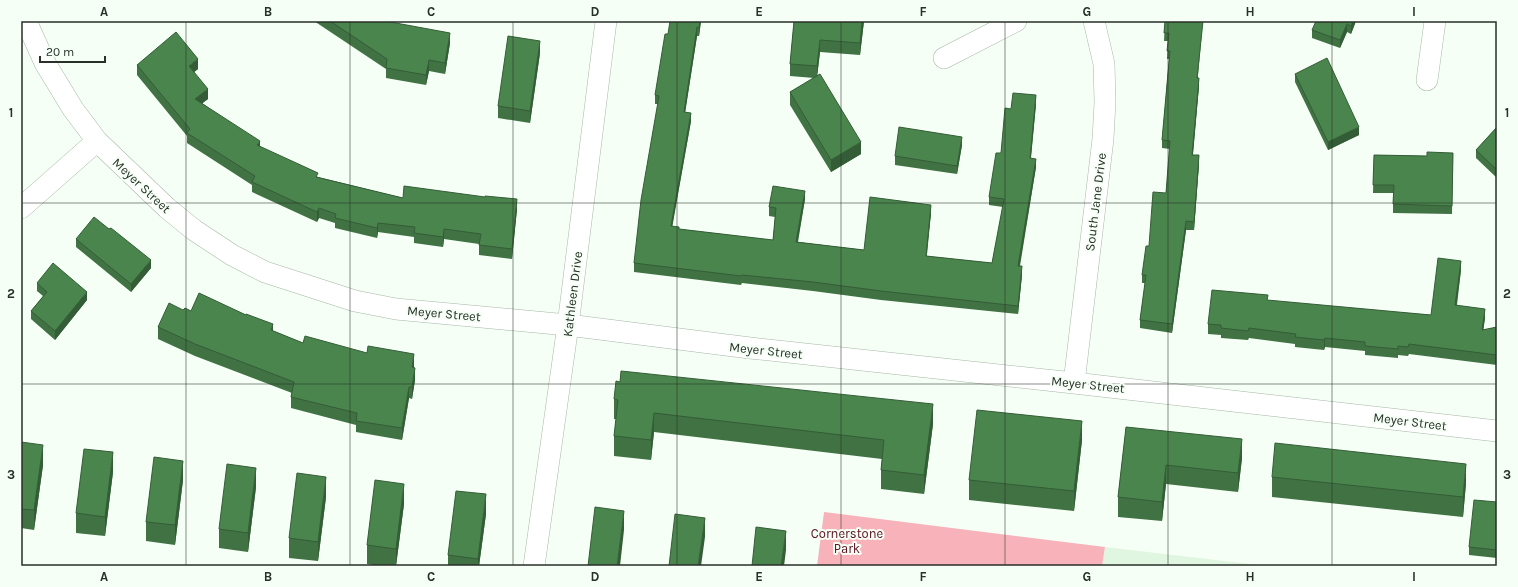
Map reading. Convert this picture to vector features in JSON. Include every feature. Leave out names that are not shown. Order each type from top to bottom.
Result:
[{"type":"street","name":"Meyer Street","points":[[26,21],[45,63],[73,109],[97,141],[167,208],[194,230],[232,255],[265,272],[355,301],[396,309],[568,325],[742,347],[1074,382],[1491,430]]},
{"type":"street","name":"Kathleen Drive","points":[[534,566],[568,325],[606,21]]},
{"type":"street","points":[[944,58],[1016,21]]},
{"type":"street","name":"South Jane Drive","points":[[1074,382],[1103,139],[1105,102],[1104,64],[1094,21]]},
{"type":"street","points":[[1427,80],[1435,21]]},
{"type":"street","points":[[21,208],[97,141]]},
{"type":"shaded area","points":[[1105,547],[1267,566],[1102,566]]},
{"type":"green space","name":"Cornerstone Park","points":[[824,512],[1105,547],[1102,566],[817,566]]},
{"type":"building","points":[[330,21],[385,21],[450,33],[445,63],[429,60],[426,75],[386,68],[387,59]]},
{"type":"building","points":[[670,21],[700,21],[699,28],[697,27],[684,112],[691,113],[671,226],[679,227],[679,229],[773,240],[776,208],[769,207],[773,186],[805,191],[796,242],[864,250],[870,197],[931,205],[926,256],[992,263],[1004,199],[989,197],[996,153],[1001,153],[1005,108],[1011,109],[1013,93],[1036,95],[1030,158],[1036,159],[1018,266],[1022,266],[1018,306],[634,263],[641,200],[659,96],[655,95],[665,34],[668,34]]},
{"type":"building","points":[[794,21],[862,21],[860,43],[820,40],[817,66],[790,64]]},
{"type":"building","points":[[1165,21],[1203,21],[1197,78],[1199,78],[1192,155],[1199,155],[1194,222],[1186,221],[1172,324],[1140,320],[1146,275],[1142,275],[1146,246],[1149,246],[1153,192],[1166,193],[1170,141],[1162,140],[1170,51],[1167,51],[1169,33],[1164,33]]},
{"type":"building","points":[[1316,21],[1353,21],[1351,26],[1347,24],[1340,40],[1312,30]]},
{"type":"building","points":[[176,32],[198,59],[189,66],[208,89],[195,99],[260,141],[257,145],[318,173],[316,177],[403,198],[404,186],[485,197],[517,199],[512,249],[479,245],[481,234],[444,229],[443,237],[414,233],[415,227],[378,223],[377,228],[335,218],[336,214],[319,208],[317,212],[252,182],[255,176],[187,133],[190,129],[137,65]]},
{"type":"building","points":[[508,36],[540,41],[530,111],[498,106]]},
{"type":"building","points":[[1327,58],[1359,127],[1328,142],[1295,74]]},
{"type":"building","points":[[820,74],[861,142],[831,160],[790,92]]},
{"type":"building","points":[[899,127],[962,137],[957,166],[895,156]]},
{"type":"building","points":[[1497,127],[1497,170],[1476,150]]},
{"type":"building","points":[[1427,152],[1453,153],[1452,206],[1393,204],[1394,185],[1373,185],[1374,155],[1427,156]]},
{"type":"building","points":[[94,217],[109,229],[111,228],[151,260],[131,284],[76,239]]},
{"type":"building","points":[[1438,258],[1461,261],[1455,305],[1485,309],[1482,330],[1497,327],[1497,355],[1409,344],[1408,347],[1398,346],[1398,349],[1365,346],[1365,342],[1295,337],[1296,334],[1249,328],[1248,331],[1221,328],[1221,325],[1208,324],[1212,290],[1268,295],[1267,300],[1431,315]]},
{"type":"building","points":[[53,263],[87,292],[55,331],[31,311],[47,292],[37,283]]},
{"type":"building","points":[[199,293],[246,315],[273,324],[271,330],[303,343],[305,336],[367,353],[368,346],[414,354],[412,367],[415,368],[412,387],[409,387],[402,428],[356,421],[357,413],[291,397],[294,382],[195,344],[158,327],[169,303],[183,310],[185,308],[191,311]]},
{"type":"building","points":[[621,371],[933,404],[924,475],[881,470],[884,440],[654,413],[651,440],[614,436],[618,400],[614,399],[616,381],[620,382]]},
{"type":"building","points":[[977,410],[1082,421],[1074,491],[969,480]]},
{"type":"building","points":[[1126,427],[1242,439],[1238,473],[1166,465],[1162,502],[1118,497]]},
{"type":"building","points":[[21,442],[43,445],[34,510],[21,509]]},
{"type":"building","points":[[1275,443],[1466,464],[1463,497],[1272,477]]},
{"type":"building","points":[[84,449],[113,452],[105,517],[76,513]]},
{"type":"building","points":[[154,457],[183,461],[175,525],[146,522]]},
{"type":"building","points":[[227,464],[256,468],[248,533],[219,529]]},
{"type":"building","points":[[297,473],[326,477],[318,542],[289,538]]},
{"type":"building","points":[[375,480],[404,484],[396,549],[367,545]]},
{"type":"building","points":[[456,491],[486,494],[478,559],[448,555]]},
{"type":"building","points":[[1474,500],[1497,502],[1497,550],[1469,547]]},
{"type":"building","points":[[595,507],[624,511],[617,566],[588,566]]},
{"type":"building","points":[[675,514],[705,518],[698,566],[669,566]]},
{"type":"building","points":[[756,527],[786,531],[781,566],[752,566]]}]
